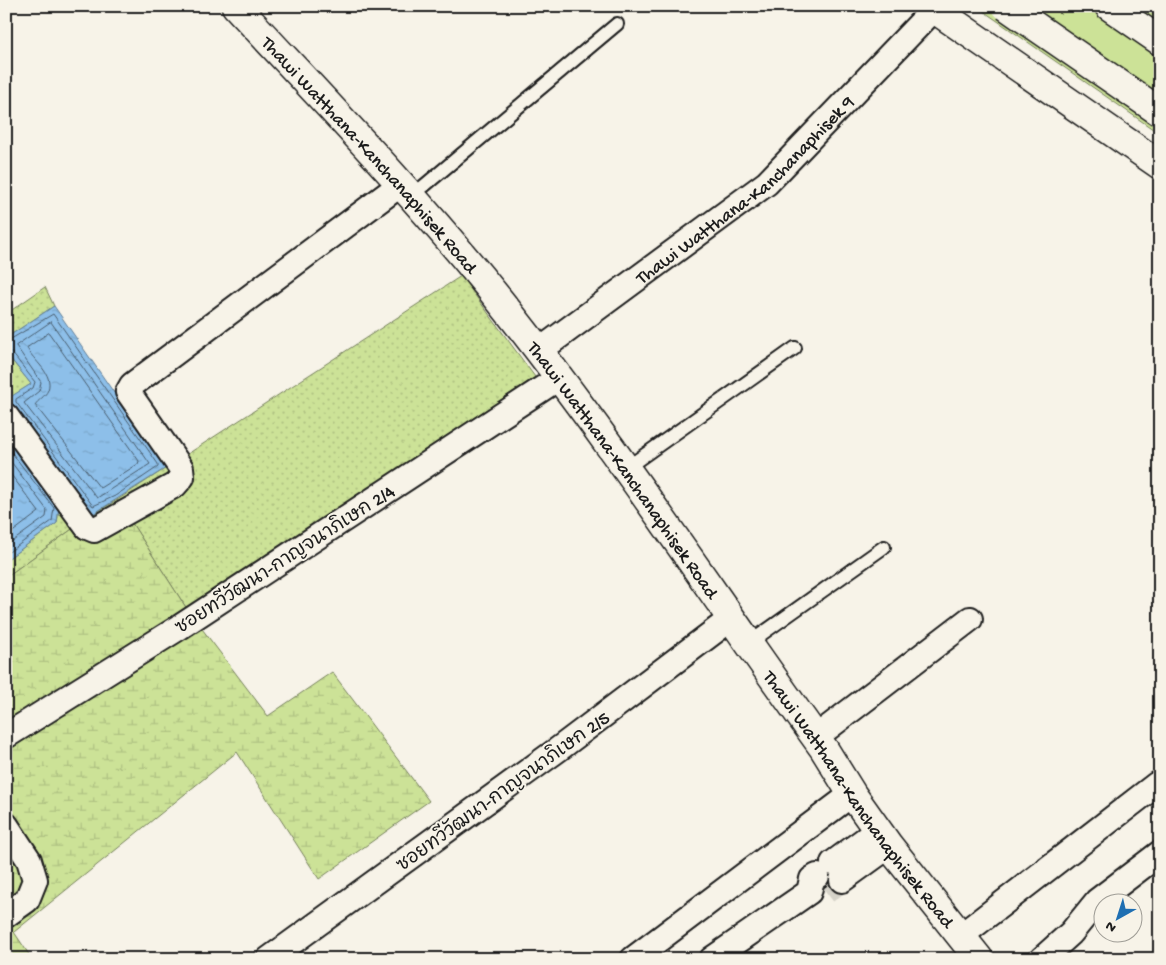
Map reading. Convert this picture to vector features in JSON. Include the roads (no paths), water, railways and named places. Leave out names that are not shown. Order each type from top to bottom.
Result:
[{"type":"street","name":"Thawi Watthana-Kanchanaphisek Road","points":[[236,6],[406,190],[499,300],[560,377],[816,737],[852,794],[883,838],[962,935],[979,959]]},
{"type":"street","points":[[1006,6],[1160,112]]},
{"type":"street","points":[[1109,6],[1160,41]]},
{"type":"street","points":[[932,8],[1160,165]]},
{"type":"street","name":"Thawi Watthana-Kanchanaphisek 9","points":[[539,351],[767,183],[932,8]]},
{"type":"street","points":[[6,416],[87,527],[94,530],[175,485],[182,477],[181,468],[128,392],[132,385],[406,190]]},
{"type":"street","name":"ซอยทวีวัฒนา-กาญจนาภิเษก 2/4","points":[[6,736],[180,627],[560,377]]},
{"type":"street","name":"ซอยทวีวัฒนา-กาญจนาภิเษก 2/5","points":[[269,959],[560,748],[732,618]]},
{"type":"street","points":[[816,737],[970,618]]},
{"type":"street","points":[[962,935],[1157,784]]},
{"type":"street","points":[[633,959],[852,794]]},
{"type":"street","points":[[6,825],[29,860],[35,880],[27,900],[6,915]]},
{"type":"street","points":[[712,959],[826,881],[883,838]]},
{"type":"street","points":[[1042,959],[1071,933],[1097,901],[1160,853]]},
{"type":"lane","points":[[406,190],[618,24]]},
{"type":"lane","points":[[624,469],[795,348]]},
{"type":"lane","points":[[749,643],[884,547]]},
{"type":"water","points":[[54,306],[166,468],[93,514],[7,399],[31,384],[6,353],[6,338]]},
{"type":"water","points":[[6,437],[59,506],[57,523],[6,560]]},
{"type":"tunnel","points":[[826,892],[842,880]]}]
